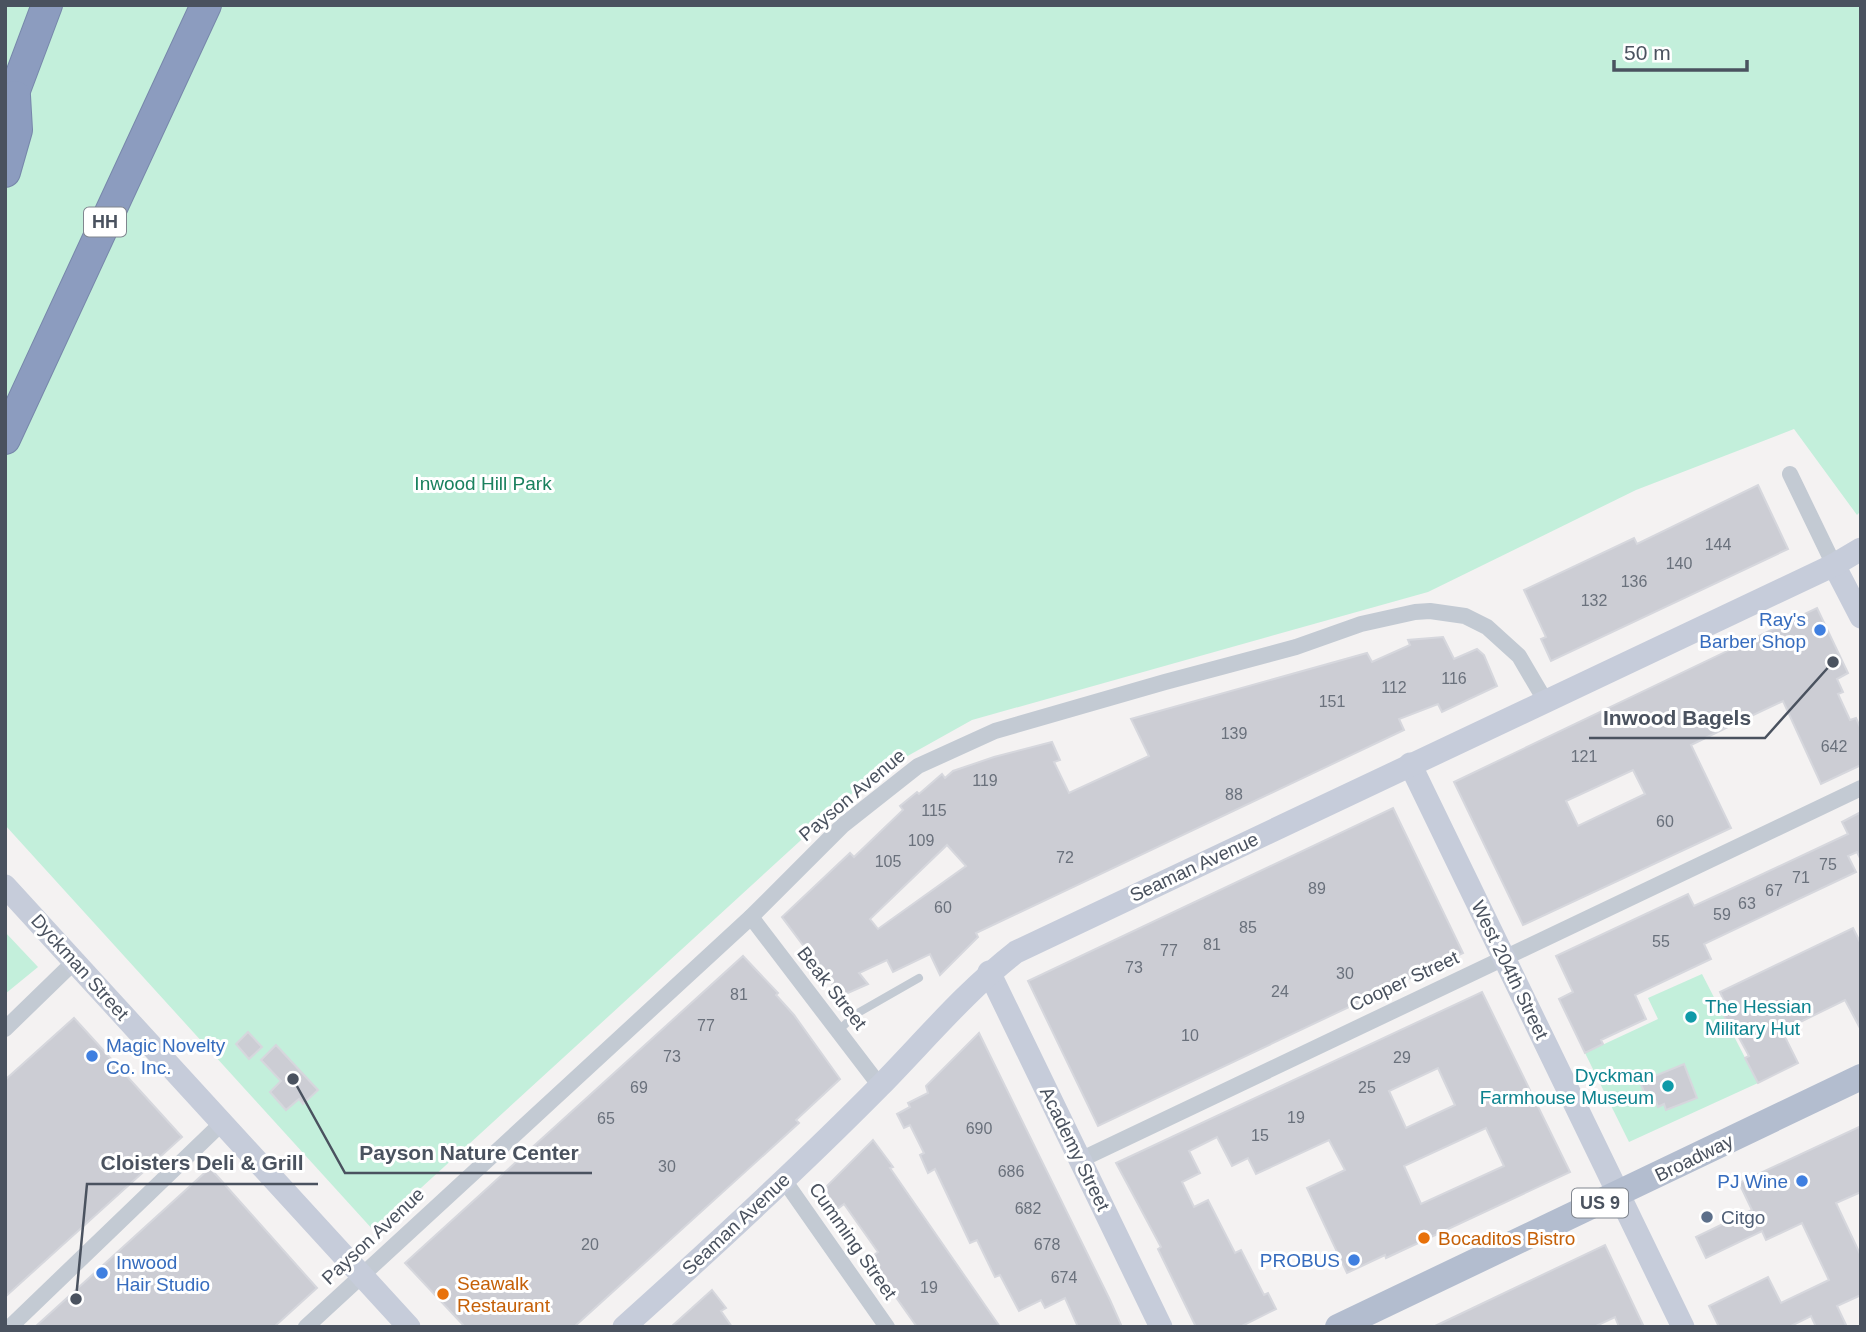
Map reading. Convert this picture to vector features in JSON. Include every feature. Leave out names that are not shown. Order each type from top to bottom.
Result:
[{"type":"highway","points":[[5,172],[17,130],[10,105],[47,5]]},
{"type":"highway","name":"HH","points":[[5,439],[206,5]]},
{"type":"main road","name":"Broadway","points":[[1338,1327],[1861,1077]]},
{"type":"street","points":[[1790,474],[1861,617]]},
{"type":"street","name":"Seaman Avenue","points":[[624,1327],[784,1180],[880,1086],[989,972],[1016,952],[1834,565],[1861,549]]},
{"type":"street","name":"Payson Avenue","points":[[306,1327],[751,917],[842,826],[918,766],[957,746],[1026,722],[1296,647],[1393,615],[1430,611],[1465,615],[1477,620],[1506,642],[1519,656],[1546,702]]},
{"type":"street","name":"West 204th Street","points":[[1410,764],[1683,1327]]},
{"type":"street","name":"Cooper Street","points":[[1080,1160],[1861,788]]},
{"type":"street","name":"Dyckman Street","points":[[5,886],[362,1275],[401,1322]]},
{"type":"street","name":"Beak Street","points":[[751,917],[880,1086]]},
{"type":"street","points":[[5,1029],[75,961]]},
{"type":"street","name":"Academy Street","points":[[989,972],[1161,1327]]},
{"type":"street","points":[[10,1327],[222,1123]]},
{"type":"street","name":"Cumming Street","points":[[784,1180],[887,1327]]},
{"type":"lane","points":[[838,1031],[856,1014],[919,978]]},
{"type":"green space","name":"Inwood Hill Park","points":[[5,5],[1861,5],[1861,511],[1857,515],[1794,429],[1636,490],[1428,592],[972,720],[870,777],[374,1231],[5,825]]},
{"type":"green space","points":[[5,932],[38,967],[5,994]]},
{"type":"green space","points":[[1702,974],[1758,1083],[1629,1142],[1585,1053],[1658,1019],[1648,998]]},
{"type":"building","points":[[1758,485],[1788,549],[1551,661],[1541,639],[1546,637],[1524,590],[1634,538],[1637,544]]},
{"type":"building","points":[[1817,608],[1848,673],[1837,679],[1843,692],[1838,694],[1850,720],[1856,718],[1861,729],[1861,765],[1821,784],[1783,701],[1691,745],[1731,828],[1523,925],[1454,782]],"holes":[[[1633,770],[1645,794],[1578,826],[1566,801]]]},
{"type":"building","points":[[1443,637],[1454,659],[1477,649],[1484,655],[1497,686],[1442,712],[1438,704],[1399,719],[1404,730],[976,933],[978,937],[940,975],[930,954],[893,972],[887,960],[859,973],[868,984],[841,996],[782,917],[850,853],[854,857],[903,810],[900,806],[942,774],[945,778],[953,771],[994,757],[1052,742],[1060,760],[1054,762],[1069,793],[1149,756],[1131,719],[1367,653],[1372,662],[1410,645],[1408,640]],"holes":[[[947,845],[966,866],[878,929],[870,919]]]},
{"type":"building","points":[[1393,808],[1463,953],[1098,1126],[1028,981]]},
{"type":"building","points":[[1861,812],[1861,860],[1857,852],[1848,856],[1856,872],[1704,944],[1711,959],[1635,995],[1646,1019],[1601,1040],[1603,1044],[1585,1053],[1559,999],[1573,992],[1556,956],[1688,894],[1694,906],[1848,834],[1842,822]]},
{"type":"building","points":[[1853,928],[1861,944],[1861,1030],[1845,1000],[1782,1031],[1798,1063],[1758,1083],[1745,1058],[1749,1056],[1722,1012],[1728,1009],[1720,992]]},
{"type":"building","points":[[743,956],[778,993],[776,995],[794,1015],[840,1079],[796,1120],[799,1123],[574,1327],[465,1327],[405,1263]]},
{"type":"building","points":[[1482,992],[1570,1172],[1386,1258],[1385,1255],[1347,1273],[1307,1188],[1345,1170],[1329,1140],[1256,1174],[1248,1158],[1232,1166],[1217,1137],[1189,1151],[1200,1173],[1182,1182],[1194,1207],[1208,1200],[1235,1253],[1241,1250],[1264,1295],[1268,1293],[1276,1309],[1240,1327],[1196,1327],[1158,1249],[1161,1247],[1116,1163]],"holes":[[[1438,1068],[1455,1105],[1406,1128],[1389,1091]],[[1486,1128],[1504,1166],[1421,1204],[1404,1166]]]},
{"type":"building","points":[[74,1018],[182,1137],[5,1297],[5,1080]]},
{"type":"building","points":[[248,1032],[262,1047],[249,1059],[236,1044]]},
{"type":"building","points":[[979,1033],[1122,1327],[1078,1327],[1065,1298],[1045,1308],[1041,1300],[1019,1311],[1000,1275],[995,1277],[977,1240],[970,1243],[935,1169],[928,1173],[920,1155],[924,1153],[910,1125],[904,1128],[897,1114],[910,1107],[908,1103],[928,1093],[926,1086]]},
{"type":"building","points":[[276,1045],[318,1090],[303,1104],[299,1099],[286,1110],[270,1092],[281,1081],[261,1060]]},
{"type":"building","points":[[1684,1064],[1697,1098],[1666,1110],[1664,1104],[1658,1107],[1656,1101],[1649,1104],[1640,1082]]},
{"type":"building","points":[[1861,1126],[1861,1192],[1836,1203],[1861,1256],[1861,1295],[1837,1306],[1847,1327],[1816,1327],[1811,1316],[1789,1327],[1719,1327],[1709,1306],[1768,1277],[1781,1303],[1829,1280],[1802,1223],[1766,1240],[1762,1231],[1706,1258],[1696,1237],[1752,1210],[1739,1183]]},
{"type":"building","points":[[873,1140],[1000,1327],[917,1327],[869,1259],[878,1252],[844,1204],[836,1210],[822,1191]]},
{"type":"building","points":[[210,1168],[317,1288],[274,1327],[35,1327]]},
{"type":"building","points":[[1605,1245],[1644,1327],[1619,1327],[1615,1317],[1594,1327],[1433,1327]]},
{"type":"building","points":[[712,1290],[726,1308],[721,1311],[732,1327],[671,1327]]},
{"type":"place","name":"Ray's Barber Shop","points":[[1820,630]]},
{"type":"place","name":"Inwood Bagels","points":[[1833,662]]},
{"type":"place","name":"The Hessian Military Hut","points":[[1691,1017]]},
{"type":"place","name":"Magic Novelty Co. Inc.","points":[[92,1056]]},
{"type":"place","name":"Payson Nature Center","points":[[293,1079]]},
{"type":"place","name":"Dyckman Farmhouse Museum","points":[[1668,1086]]},
{"type":"place","name":"PJ Wine","points":[[1802,1181]]},
{"type":"place","name":"Citgo","points":[[1707,1217]]},
{"type":"place","name":"Bocaditos Bistro","points":[[1424,1238]]},
{"type":"place","name":"PROBUS","points":[[1354,1260]]},
{"type":"place","name":"Inwood Hair Studio","points":[[102,1273]]},
{"type":"place","name":"Seawalk Restaurant","points":[[443,1294]]},
{"type":"place","name":"Cloisters Deli & Grill","points":[[76,1299]]}]
